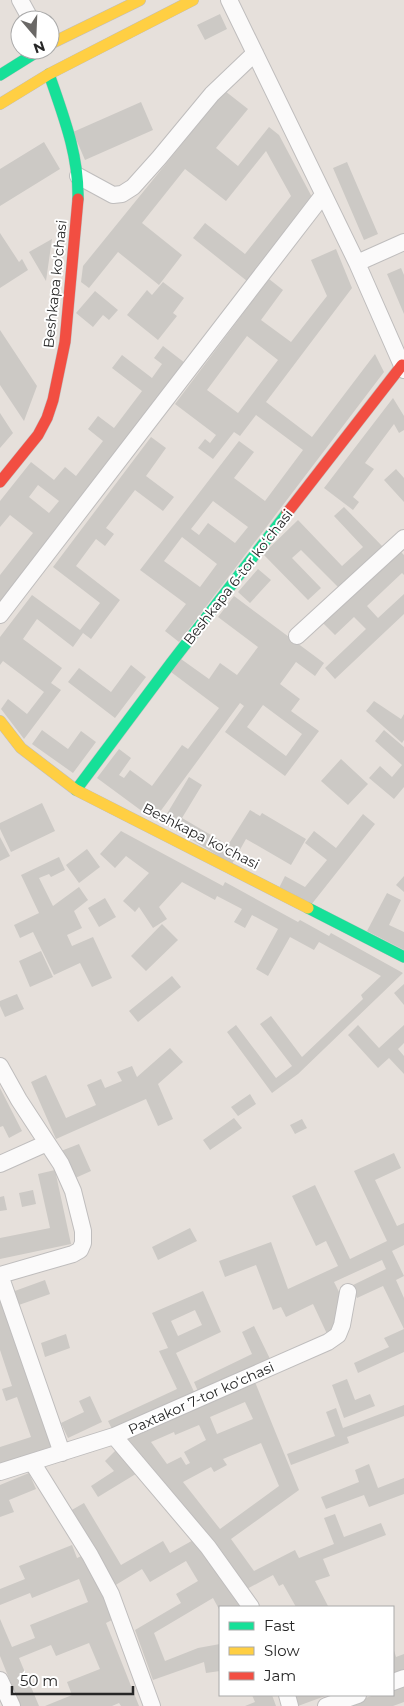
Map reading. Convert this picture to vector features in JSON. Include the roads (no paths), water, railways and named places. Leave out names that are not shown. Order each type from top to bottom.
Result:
[{"type":"main road","points":[[60,39],[140,0]]},
{"type":"main road","points":[[0,104],[49,74],[193,0]]},
{"type":"main road","points":[[0,75],[24,60]]},
{"type":"main road","name":"Beshkapa ko'chasi","points":[[0,482],[32,444],[47,420],[56,392],[66,340],[79,201],[78,176],[72,142],[49,74]]},
{"type":"main road","name":"Beshkapa 6-tor koʻchasi","points":[[76,790],[171,663],[403,367]]},
{"type":"main road","name":"Beshkapa ko'chasi","points":[[0,721],[21,748],[76,790],[404,957]]},
{"type":"street","points":[[229,0],[357,263],[403,367]]},
{"type":"street","points":[[78,176],[113,195],[122,194],[133,187],[212,94],[255,53]]},
{"type":"street","points":[[0,614],[324,195]]},
{"type":"street","points":[[357,263],[404,242]]},
{"type":"street","points":[[297,636],[404,538]]},
{"type":"street","points":[[2,1076],[61,1164],[73,1191],[83,1231],[83,1243],[80,1250],[73,1254],[0,1275],[62,1453]]},
{"type":"street","points":[[0,1164],[47,1144]]},
{"type":"street","name":"Paxtakor 7-tor koʻchasi","points":[[251,1606],[208,1547],[114,1436],[328,1342],[338,1335],[340,1330],[348,1292]]},
{"type":"street","points":[[0,1472],[114,1436]]},
{"type":"street","points":[[32,1462],[90,1555],[111,1594],[152,1706]]},
{"type":"street","points":[[0,1680],[12,1706]]},
{"type":"street","points":[[326,1706],[355,1696]]}]
